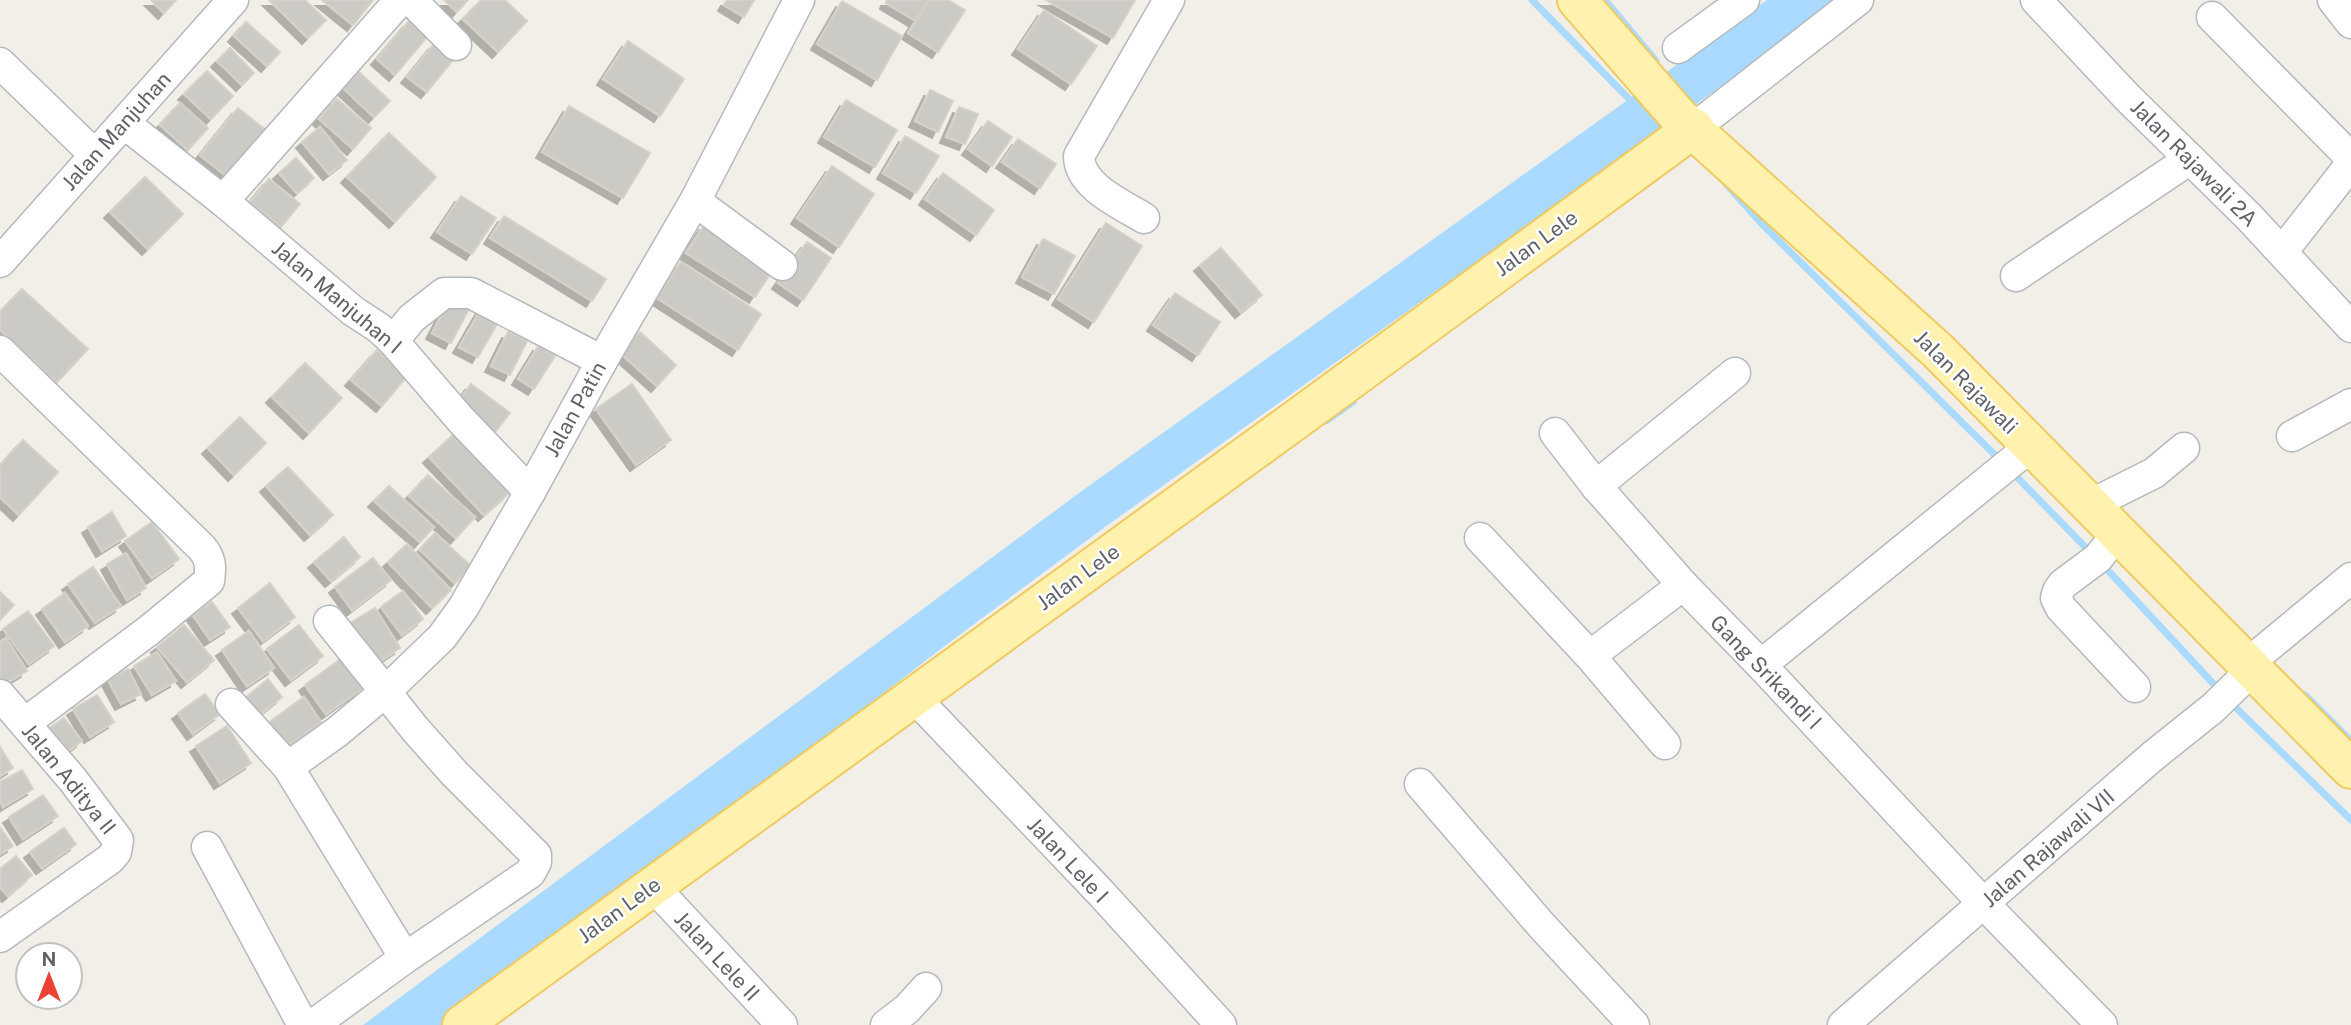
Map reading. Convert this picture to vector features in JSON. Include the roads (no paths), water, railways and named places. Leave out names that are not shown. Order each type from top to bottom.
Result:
[{"type":"main road","name":"Jalan Rajawali","points":[[1577,0],[1649,84],[1686,122],[1938,351],[2014,460],[2090,506],[2102,552],[2235,684],[2351,769]]},
{"type":"main road","name":"Jalan Lele","points":[[462,1025],[1290,424],[1686,122]]},
{"type":"street","name":"Jalan Manjuhan","points":[[0,262],[233,0]]},
{"type":"street","points":[[223,201],[400,0]]},
{"type":"street","points":[[411,0],[456,45]]},
{"type":"street","name":"Jalan Patin","points":[[288,767],[337,732],[385,692],[442,637],[463,608],[695,201],[799,0]]},
{"type":"street","points":[[1144,218],[1105,193],[1084,175],[1079,166],[1079,156],[1169,0]]},
{"type":"street","points":[[1678,48],[1744,0]]},
{"type":"street","points":[[1686,122],[1858,0]]},
{"type":"street","name":"Jalan Rajawali 2A","points":[[2036,0],[2127,97],[2282,252],[2351,327]]},
{"type":"street","points":[[2333,0],[2351,23]]},
{"type":"street","points":[[2212,17],[2351,158]]},
{"type":"street","points":[[0,63],[95,155]]},
{"type":"street","name":"Jalan Manjuhan I","points":[[124,123],[223,201],[353,311],[379,328],[530,492]]},
{"type":"street","points":[[2016,276],[2190,159]]},
{"type":"street","points":[[2282,252],[2351,164]]},
{"type":"street","points":[[695,201],[782,265]]},
{"type":"street","points":[[393,341],[412,318],[444,293],[471,293],[602,360]]},
{"type":"street","points":[[0,351],[202,548],[210,557],[211,568],[209,580],[148,631],[25,723]]},
{"type":"street","points":[[1597,486],[1735,373]]},
{"type":"street","points":[[2292,436],[2351,404]]},
{"type":"street","name":"Gang Srikandi I","points":[[1555,433],[1597,486],[1683,584],[2099,1024]]},
{"type":"street","points":[[2090,506],[2154,473],[2184,448]]},
{"type":"street","points":[[1761,665],[2014,460]]},
{"type":"street","points":[[1480,538],[1590,656],[1665,744]]},
{"type":"street","points":[[2102,552],[2063,584],[2056,598],[2061,608],[2135,687]]},
{"type":"street","name":"Jalan Rajawali VII","points":[[1843,1025],[2153,757],[2351,578]]},
{"type":"street","points":[[1590,656],[1683,584]]},
{"type":"street","points":[[313,1025],[530,873],[536,862],[536,855],[454,773],[329,621]]},
{"type":"street","name":"Jalan Aditya II","points":[[0,695],[73,779],[118,840],[116,852],[110,859],[1,933]]},
{"type":"street","name":"Jalan Lele I","points":[[913,696],[1100,892],[1221,1025]]},
{"type":"street","points":[[231,704],[288,767],[405,958]]},
{"type":"street","points":[[1420,784],[1542,926],[1634,1025]]},
{"type":"street","points":[[207,848],[303,1025]]},
{"type":"street","name":"Jalan Lele II","points":[[653,886],[782,1025]]},
{"type":"street","points":[[886,1025],[907,1010],[926,988]]},
{"type":"water","points":[[1767,0],[1839,0],[1105,527],[946,645],[623,894],[443,1025],[363,1025],[1079,493]]},
{"type":"waterway","points":[[1532,0],[1633,103]]},
{"type":"waterway","points":[[1605,0],[1656,61]]},
{"type":"waterway","points":[[1726,184],[1761,223],[2001,461]]},
{"type":"waterway","points":[[1326,421],[1353,402]]},
{"type":"waterway","points":[[2012,472],[2092,554]]},
{"type":"waterway","points":[[2103,565],[2221,692]]},
{"type":"waterway","points":[[2305,695],[2351,741]]},
{"type":"waterway","points":[[2229,701],[2351,820]]}]
